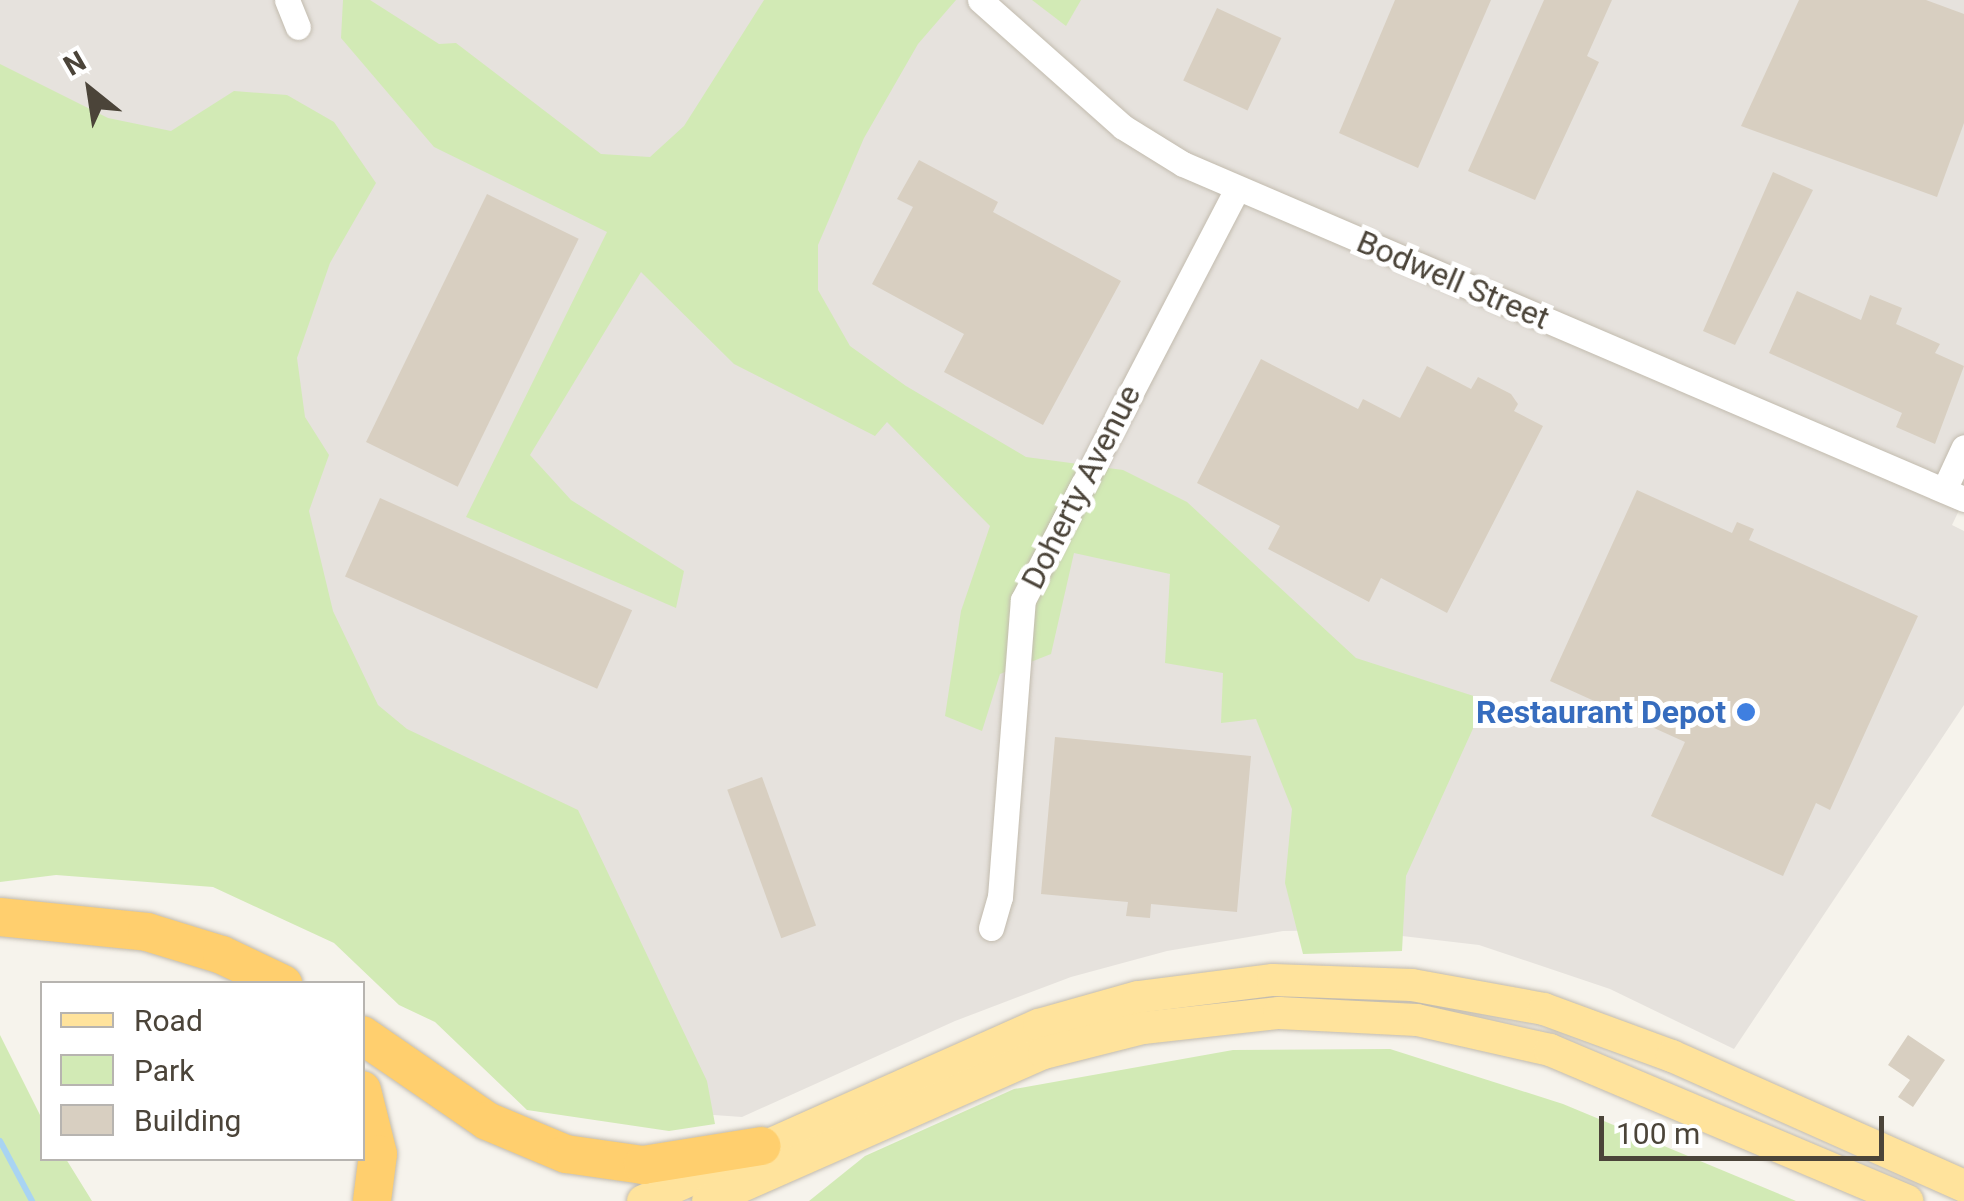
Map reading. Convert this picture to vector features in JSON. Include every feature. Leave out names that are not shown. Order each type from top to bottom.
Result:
[{"type":"highway","points":[[0,917],[148,932],[222,954],[278,981]]},
{"type":"highway","points":[[0,940],[142,954],[221,981]]},
{"type":"highway","points":[[365,1036],[487,1121],[566,1154],[643,1165],[762,1146]]},
{"type":"highway","points":[[365,1102],[378,1154],[372,1201]]},
{"type":"main road","points":[[643,1201],[974,1048],[1071,1014],[1206,986],[1341,980],[1478,994],[1611,1031],[1961,1189]]},
{"type":"main road","points":[[708,1201],[1044,1053],[1143,1028],[1279,1014],[1417,1020],[1550,1050],[1907,1201]]},
{"type":"street","points":[[287,0],[298,28]]},
{"type":"street","name":"Bodwell Street","points":[[980,0],[1123,127],[1237,188],[1954,495]]},
{"type":"street","name":"Doherty Avenue","points":[[991,928],[1000,897],[1023,600],[1237,188]]},
{"type":"street","points":[[1954,495],[1964,447]]},
{"type":"shaded area","points":[[0,0],[1964,0],[1964,500],[1952,525],[1964,531],[1964,705],[1734,1049],[1610,989],[1479,945],[1351,930],[1283,931],[1167,951],[1071,977],[955,1021],[742,1117],[560,1104],[0,96]]},
{"type":"green space","points":[[343,0],[370,0],[439,44],[456,43],[601,154],[650,157],[684,126],[764,0],[956,0],[918,44],[864,138],[818,245],[818,290],[850,346],[906,386],[1026,457],[1123,470],[1187,502],[1356,658],[1486,700],[1406,876],[1402,951],[1303,954],[1285,883],[1292,809],[1256,719],[1221,723],[1223,673],[1165,663],[1170,574],[1074,553],[1051,654],[1000,674],[982,731],[945,716],[961,611],[990,526],[887,422],[875,436],[734,364],[641,272],[530,455],[571,500],[684,571],[676,608],[466,517],[607,232],[434,147],[341,38]]},
{"type":"green space","points":[[1032,0],[1081,0],[1066,26]]},
{"type":"green space","points":[[0,64],[108,118],[171,131],[234,91],[287,95],[334,122],[376,183],[330,263],[297,358],[305,417],[329,455],[309,511],[333,611],[378,705],[407,729],[578,810],[707,1081],[715,1124],[669,1131],[527,1110],[435,1022],[399,1005],[334,943],[213,887],[56,875],[0,882]]},
{"type":"green space","points":[[0,1035],[40,1115],[40,1161],[67,1161],[92,1201],[0,1201]]},
{"type":"green space","points":[[1390,1049],[1563,1104],[1796,1201],[809,1201],[865,1156],[1014,1089],[1233,1050]]},
{"type":"building","points":[[1395,0],[1491,0],[1418,168],[1339,133]]},
{"type":"building","points":[[1544,0],[1612,0],[1587,56],[1599,62],[1535,200],[1468,171]]},
{"type":"building","points":[[1799,0],[1926,0],[1964,14],[1964,123],[1937,197],[1741,126]]},
{"type":"building","points":[[1217,8],[1281,38],[1248,111],[1183,81]]},
{"type":"building","points":[[919,160],[998,202],[993,212],[1121,281],[1043,425],[944,372],[964,334],[872,284],[913,207],[897,199]]},
{"type":"building","points":[[1773,172],[1813,190],[1735,345],[1703,331]]},
{"type":"building","points":[[487,194],[579,239],[458,487],[366,442]]},
{"type":"building","points":[[1797,291],[1861,320],[1870,295],[1902,308],[1896,324],[1940,344],[1935,353],[1964,366],[1935,444],[1896,427],[1902,413],[1769,353]]},
{"type":"building","points":[[1261,359],[1358,409],[1363,399],[1400,418],[1427,366],[1471,389],[1478,377],[1511,394],[1518,404],[1514,411],[1543,426],[1447,613],[1381,578],[1369,602],[1268,549],[1280,526],[1197,483]]},
{"type":"building","name":"Restaurant Depot","points":[[1637,490],[1732,533],[1737,522],[1754,529],[1749,540],[1918,616],[1830,810],[1816,803],[1783,876],[1651,816],[1685,742],[1550,681]]},
{"type":"building","points":[[380,498],[632,610],[597,689],[345,577]]},
{"type":"building","points":[[1055,737],[1251,756],[1237,912],[1151,904],[1150,918],[1126,916],[1128,902],[1041,894]]},
{"type":"building","points":[[762,777],[816,925],[781,938],[727,790]]},
{"type":"building","points":[[1908,1035],[1945,1060],[1913,1107],[1898,1097],[1910,1080],[1888,1065]]},
{"type":"waterway","points":[[0,1141],[32,1201]]},
{"type":"place","name":"Restaurant Depot","points":[[1746,712]]}]
